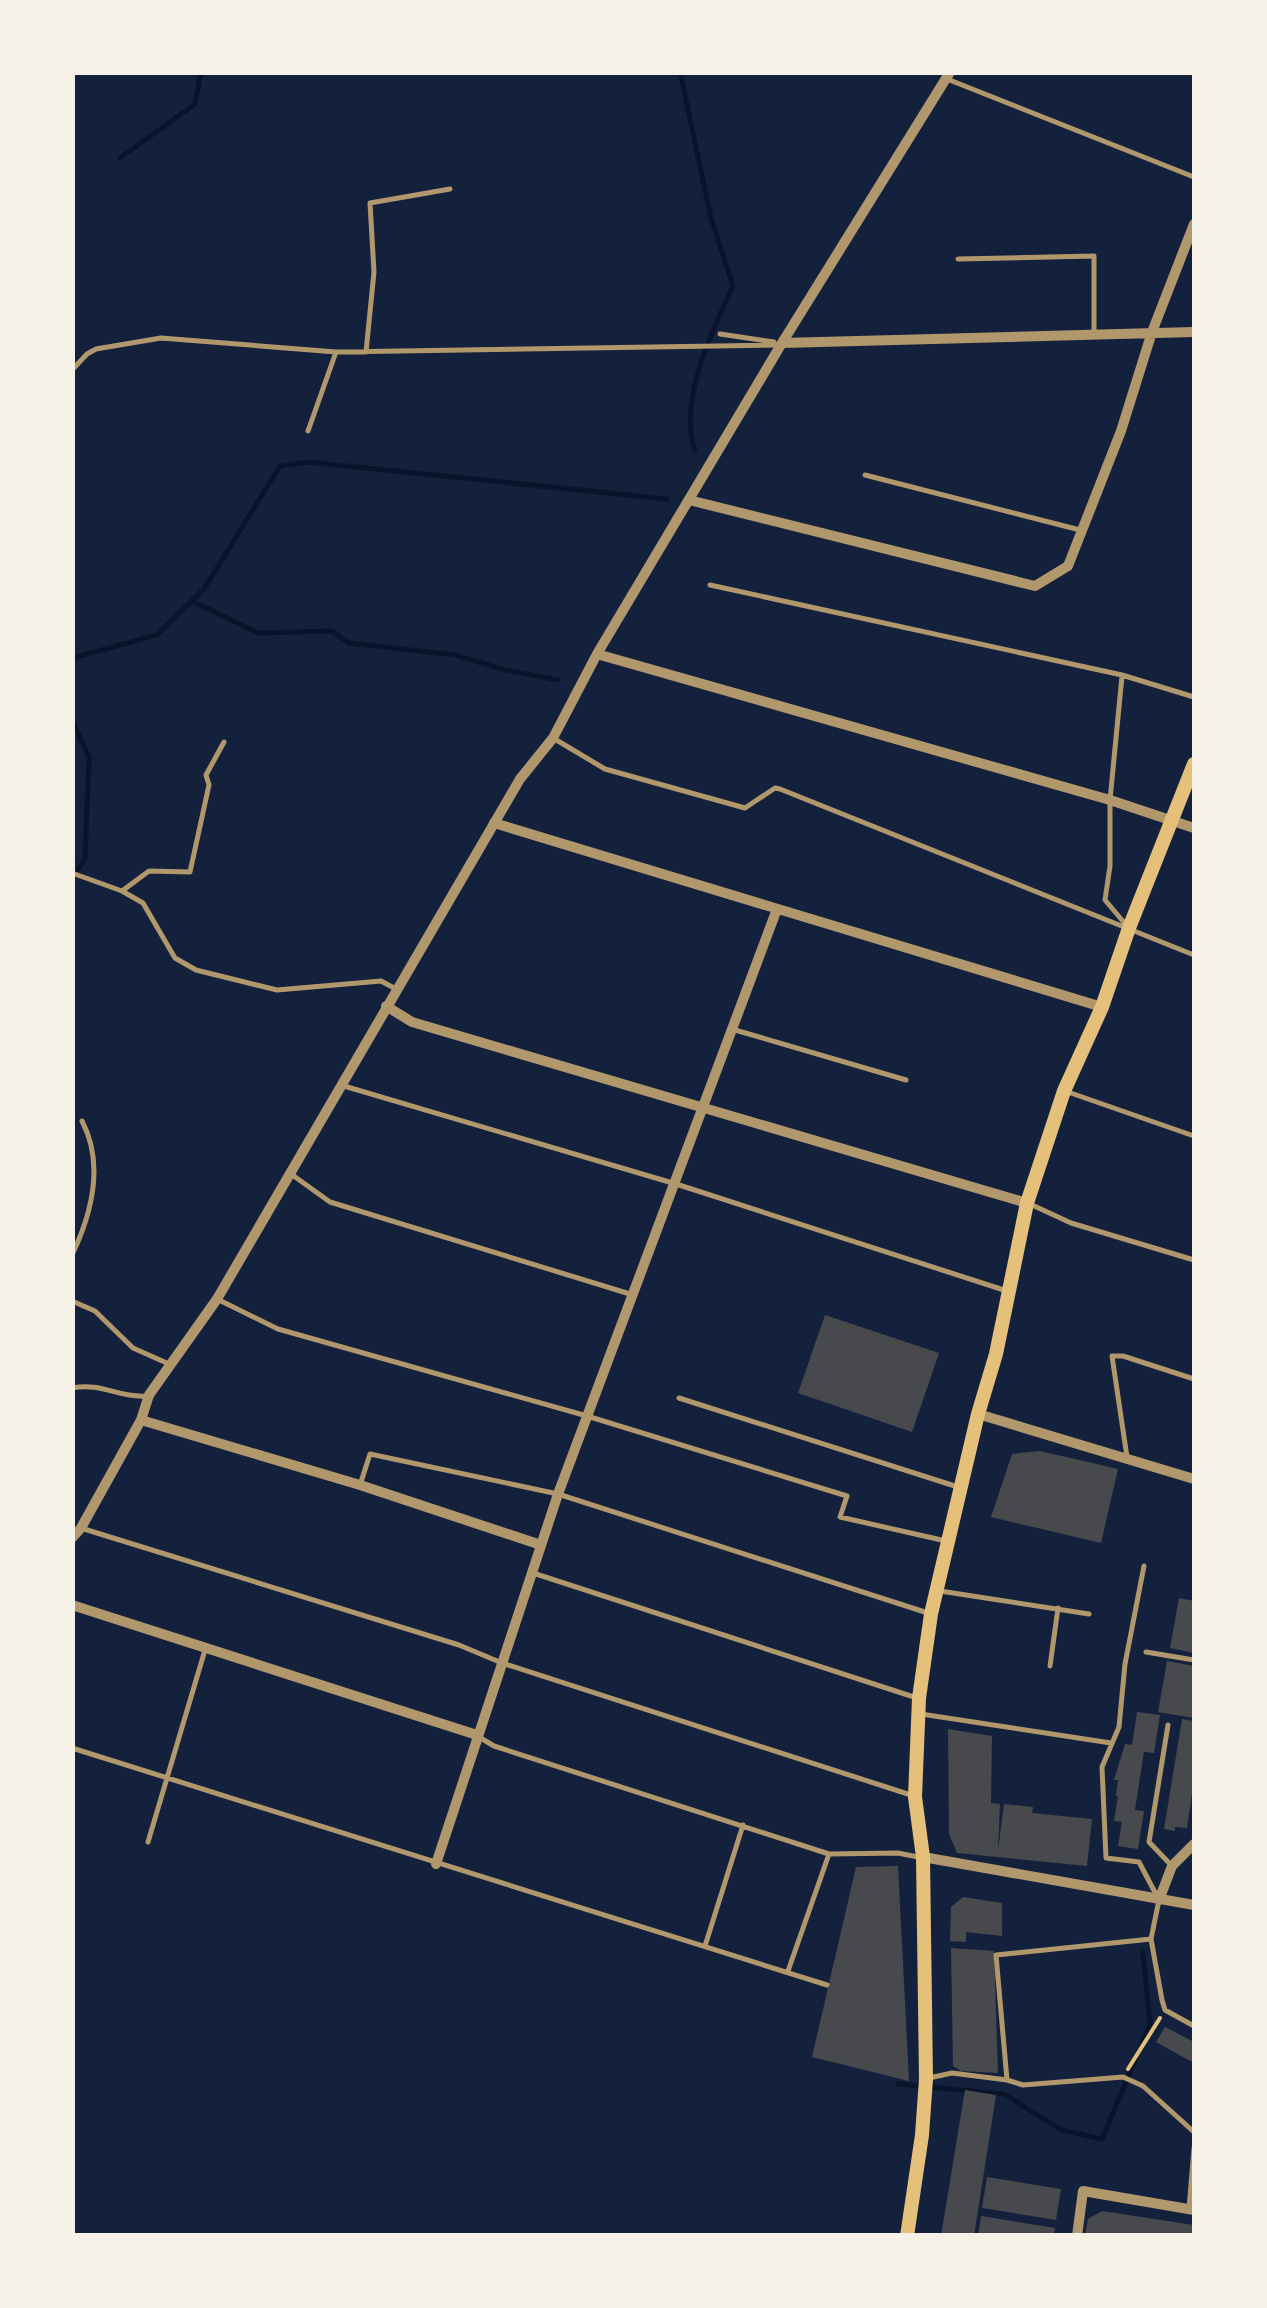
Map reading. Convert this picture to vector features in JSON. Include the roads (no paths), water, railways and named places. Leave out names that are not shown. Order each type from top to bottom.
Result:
[{"type":"main road","points":[[907,2236],[922,2135],[923,1857],[915,1797],[918,1706],[931,1614],[996,1354],[1027,1203],[1064,1091],[1102,1007],[1194,764]]},
{"type":"street","points":[[72,1538],[141,1420],[149,1396],[217,1299],[520,779],[553,738],[597,654],[779,344],[949,76]]},
{"type":"street","points":[[688,500],[1034,586],[1068,566],[1122,430],[1152,332],[1194,224]]},
{"type":"street","points":[[779,344],[1194,332]]},
{"type":"street","points":[[597,654],[1110,800],[1194,828]]},
{"type":"street","points":[[494,823],[1102,1007]]},
{"type":"street","points":[[436,1864],[530,1572],[630,1294],[676,1184],[778,909]]},
{"type":"street","points":[[386,1006],[412,1022],[1027,1203]]},
{"type":"street","points":[[978,1414],[1194,1479]]},
{"type":"street","points":[[141,1420],[541,1544]]},
{"type":"street","points":[[72,1605],[477,1735]]},
{"type":"street","points":[[1159,1900],[1172,1866],[1194,1844]]},
{"type":"street","points":[[923,1857],[1194,1905]]},
{"type":"street","points":[[1076,2236],[1083,2191],[1192,2209]]},
{"type":"lane","points":[[949,76],[1194,177]]},
{"type":"lane","points":[[366,352],[374,261],[370,203],[450,189]]},
{"type":"lane","points":[[958,259],[1094,256],[1094,334]]},
{"type":"lane","points":[[720,334],[779,344]]},
{"type":"lane","points":[[72,370],[96,350],[145,339],[336,352],[779,344]]},
{"type":"lane","points":[[308,430],[336,352]]},
{"type":"lane","points":[[865,475],[1082,531]]},
{"type":"lane","points":[[710,585],[1122,675],[1194,697]]},
{"type":"lane","points":[[1122,675],[1105,900],[1129,928]]},
{"type":"lane","points":[[553,738],[605,770],[745,808],[775,788],[780,789],[1194,955]]},
{"type":"lane","points":[[122,891],[149,872],[190,872],[209,785],[206,775],[224,742]]},
{"type":"lane","points":[[72,873],[143,903],[174,958],[196,970],[277,990],[381,981],[396,989]]},
{"type":"lane","points":[[732,1029],[906,1080]]},
{"type":"lane","points":[[342,1085],[676,1184],[1010,1292]]},
{"type":"lane","points":[[1064,1091],[1194,1136]]},
{"type":"lane","points":[[72,1255],[94,1183],[90,1138],[82,1121]]},
{"type":"lane","points":[[290,1174],[330,1202],[630,1294]]},
{"type":"lane","points":[[1027,1203],[1072,1223],[1194,1260]]},
{"type":"lane","points":[[217,1299],[278,1329],[588,1416],[847,1496],[840,1516],[949,1542]]},
{"type":"lane","points":[[72,1301],[95,1312],[134,1348],[169,1364]]},
{"type":"lane","points":[[1128,1460],[1112,1356],[1194,1379]]},
{"type":"lane","points":[[72,1388],[93,1384],[133,1397],[149,1396]]},
{"type":"lane","points":[[679,1398],[961,1488]]},
{"type":"lane","points":[[360,1485],[370,1454],[558,1494],[931,1614]]},
{"type":"lane","points":[[81,1528],[458,1645],[502,1663],[915,1797]]},
{"type":"lane","points":[[1144,1566],[1126,1664],[1120,1726],[1102,1766],[1106,1858],[1139,1862],[1159,1900],[1150,1939],[1166,2010],[1194,2026]]},
{"type":"lane","points":[[530,1572],[918,1706],[946,1720],[1111,1743]]},
{"type":"lane","points":[[938,1590],[1089,1614]]},
{"type":"lane","points":[[1050,1666],[1058,1608]]},
{"type":"lane","points":[[148,1842],[205,1650]]},
{"type":"lane","points":[[1146,1652],[1194,1660]]},
{"type":"lane","points":[[1168,1725],[1148,1842],[1172,1866]]},
{"type":"lane","points":[[477,1735],[494,1746],[829,1854],[898,1853],[923,1857]]},
{"type":"lane","points":[[72,1748],[826,1984]]},
{"type":"lane","points":[[704,1946],[743,1825]]},
{"type":"lane","points":[[788,1971],[829,1854]]},
{"type":"lane","points":[[1007,2080],[996,1955],[1150,1939]]},
{"type":"lane","points":[[923,2079],[952,2074],[1007,2080],[1023,2086],[1123,2077],[1143,2086],[1194,2132]]},
{"type":"lane","points":[[1192,2209],[1194,2148]]},
{"type":"waterway","points":[[120,158],[195,104],[201,72]]},
{"type":"waterway","points":[[680,72],[711,218],[733,286],[707,345],[694,389],[691,431],[695,451]]},
{"type":"waterway","points":[[72,658],[157,635],[204,589],[280,466],[308,462],[667,499]]},
{"type":"waterway","points":[[194,602],[258,633],[332,631],[349,643],[455,655],[558,680]]},
{"type":"waterway","points":[[72,720],[89,757],[85,859],[72,879]]},
{"type":"waterway","points":[[1140,2048],[1150,2024],[1143,1953]]},
{"type":"waterway","points":[[898,2084],[1004,2094],[1062,2130],[1102,2139],[1136,2058]]}]
